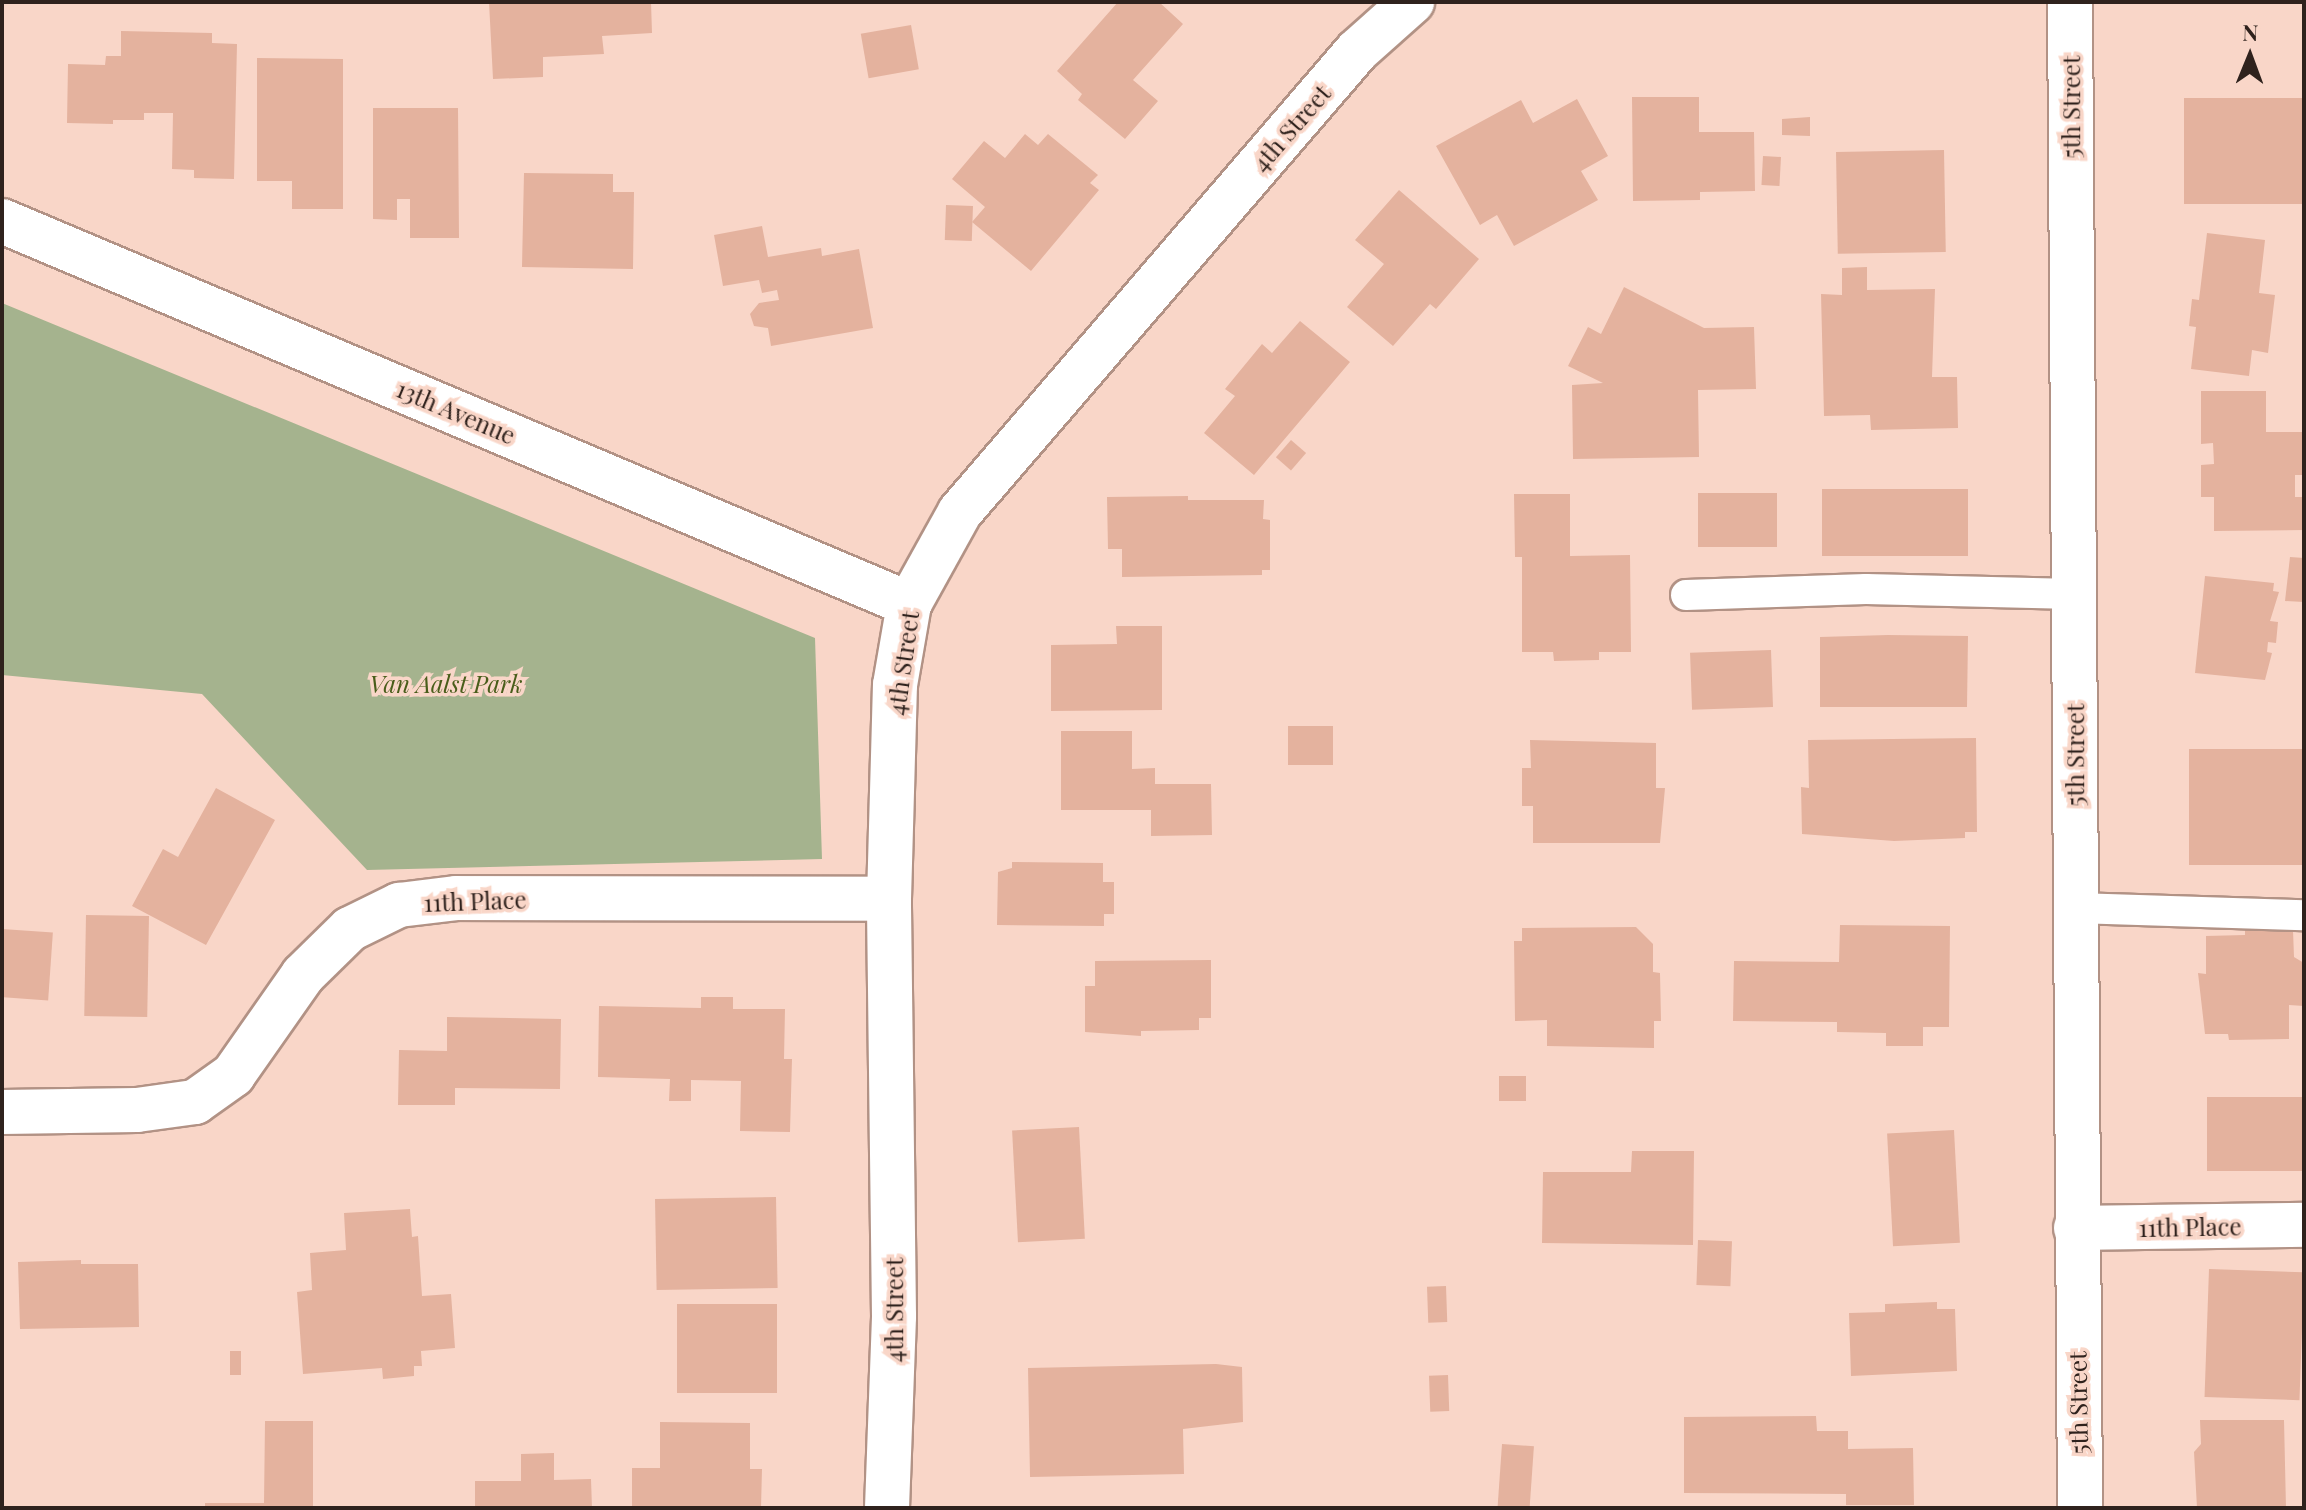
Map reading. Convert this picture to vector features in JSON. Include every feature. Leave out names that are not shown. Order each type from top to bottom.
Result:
[{"type":"street","name":"4th Street","points":[[887,1508],[894,1331],[889,899],[895,685],[909,604],[960,512],[1357,51],[1412,2]]},
{"type":"street","name":"5th Street","points":[[2070,2],[2080,1508]]},
{"type":"street","name":"13th Avenue","points":[[2,221],[909,604]]},
{"type":"street","name":"11th Place","points":[[2,1112],[137,1110],[195,1102],[233,1075],[303,975],[350,929],[399,905],[456,898],[889,899]]},
{"type":"street","name":"11th Place","points":[[2076,1228],[2304,1225]]},
{"type":"lane","points":[[1686,595],[1866,589],[2074,594]]},
{"type":"lane","points":[[2075,908],[2304,915]]},
{"type":"green space","name":"Van Aalst Park","points":[[2,303],[815,638],[822,859],[367,870],[202,694],[2,675]]},
{"type":"building","points":[[489,2],[651,2],[652,33],[602,36],[604,54],[543,57],[543,77],[493,79]]},
{"type":"building","points":[[1118,2],[1159,2],[1183,24],[1133,80],[1158,101],[1125,139],[1078,100],[1082,94],[1057,71]]},
{"type":"building","points":[[911,25],[919,69],[869,78],[861,34]]},
{"type":"building","points":[[121,31],[212,33],[212,43],[237,44],[234,179],[194,178],[194,170],[172,169],[173,113],[144,113],[144,120],[113,120],[113,124],[67,123],[68,64],[105,65],[106,56],[121,56]]},
{"type":"building","points":[[257,58],[343,59],[343,209],[292,209],[292,181],[257,181]]},
{"type":"building","points":[[1632,97],[1699,97],[1699,132],[1754,132],[1755,191],[1700,192],[1700,200],[1633,201]]},
{"type":"building","points":[[2184,98],[2303,98],[2303,204],[2184,204]]},
{"type":"building","points":[[1577,99],[1608,156],[1581,171],[1598,200],[1514,246],[1497,215],[1480,225],[1436,146],[1521,100],[1533,123]]},
{"type":"building","points":[[373,108],[458,108],[459,238],[410,238],[410,199],[397,199],[397,220],[373,219]]},
{"type":"building","points":[[1810,117],[1810,136],[1782,135],[1782,119]]},
{"type":"building","points":[[1025,134],[1038,145],[1048,134],[1098,175],[1090,183],[1099,190],[1031,271],[972,222],[985,207],[952,179],[984,141],[1005,158]]},
{"type":"building","points":[[1944,150],[1946,252],[1838,254],[1836,152]]},
{"type":"building","points":[[1763,156],[1781,157],[1779,186],[1761,185]]},
{"type":"building","points":[[524,173],[613,174],[613,192],[634,192],[633,269],[522,267]]},
{"type":"building","points":[[1399,190],[1479,259],[1436,309],[1430,304],[1393,346],[1347,307],[1384,264],[1355,240]]},
{"type":"building","points":[[946,205],[973,206],[972,241],[945,240]]},
{"type":"building","points":[[762,226],[768,257],[821,248],[822,256],[859,249],[873,328],[771,346],[768,328],[754,326],[750,314],[759,303],[779,300],[777,290],[762,293],[759,280],[723,286],[714,235]]},
{"type":"building","points":[[2207,233],[2265,240],[2259,293],[2275,295],[2268,353],[2252,350],[2249,376],[2191,369],[2196,327],[2189,326],[2192,299],[2199,300]]},
{"type":"building","points":[[1867,267],[1867,290],[1935,289],[1932,377],[1957,377],[1958,428],[1871,430],[1870,415],[1824,416],[1821,294],[1842,295],[1842,268]]},
{"type":"building","points":[[1624,287],[1704,328],[1754,327],[1756,389],[1698,390],[1699,457],[1573,459],[1572,385],[1603,383],[1568,366],[1588,327],[1601,334]]},
{"type":"building","points":[[1300,321],[1350,362],[1254,475],[1204,433],[1235,396],[1225,389],[1262,344],[1272,353]]},
{"type":"building","points":[[2201,391],[2266,391],[2266,432],[2304,432],[2304,475],[2295,475],[2295,497],[2304,497],[2304,530],[2214,531],[2214,497],[2201,497],[2201,465],[2214,464],[2213,443],[2201,444]]},
{"type":"building","points":[[1291,440],[1306,453],[1291,470],[1276,457]]},
{"type":"building","points":[[1822,489],[1968,489],[1968,556],[1822,556]]},
{"type":"building","points":[[1698,493],[1777,493],[1777,547],[1698,547]]},
{"type":"building","points":[[1514,494],[1570,494],[1570,556],[1630,555],[1631,652],[1599,652],[1599,660],[1554,661],[1553,652],[1522,652],[1522,557],[1515,557]]},
{"type":"building","points":[[1188,496],[1188,500],[1264,500],[1263,519],[1270,520],[1270,570],[1262,570],[1262,575],[1122,577],[1122,549],[1108,549],[1107,497]]},
{"type":"building","points":[[2290,557],[2304,558],[2304,602],[2285,601]]},
{"type":"building","points":[[2205,576],[2274,583],[2273,591],[2279,592],[2270,621],[2278,622],[2276,643],[2268,642],[2267,652],[2272,653],[2265,680],[2195,673]]},
{"type":"building","points":[[1116,626],[1162,626],[1162,710],[1051,711],[1051,645],[1117,644]]},
{"type":"building","points":[[1968,636],[1967,707],[1820,707],[1820,637]]},
{"type":"building","points":[[1771,650],[1773,707],[1692,710],[1690,653]]},
{"type":"building","points":[[1288,726],[1333,726],[1333,765],[1288,765]]},
{"type":"building","points":[[1061,731],[1132,731],[1132,769],[1155,768],[1155,784],[1211,784],[1212,835],[1151,836],[1151,810],[1061,810]]},
{"type":"building","points":[[1976,738],[1977,832],[1965,832],[1965,838],[1894,841],[1802,834],[1801,787],[1809,788],[1808,740]]},
{"type":"building","points":[[1530,740],[1656,743],[1656,788],[1665,788],[1660,843],[1533,843],[1533,806],[1522,806],[1522,768],[1531,768]]},
{"type":"building","points":[[2189,749],[2304,749],[2304,865],[2189,865]]},
{"type":"building","points":[[216,788],[275,820],[206,945],[132,906],[163,849],[178,857]]},
{"type":"building","points":[[1012,862],[1103,863],[1103,882],[1114,882],[1114,914],[1104,914],[1104,926],[997,925],[998,872],[1012,868]]},
{"type":"building","points":[[86,915],[149,916],[147,1017],[84,1016]]},
{"type":"building","points":[[1840,925],[1950,926],[1949,1027],[1923,1027],[1923,1046],[1886,1046],[1886,1033],[1837,1032],[1837,1022],[1733,1021],[1734,961],[1839,962]]},
{"type":"building","points":[[1636,927],[1653,944],[1653,972],[1660,973],[1661,1021],[1654,1021],[1654,1048],[1547,1046],[1547,1020],[1515,1021],[1514,941],[1522,941],[1522,928]]},
{"type":"building","points":[[2,929],[53,933],[48,1000],[2,997]]},
{"type":"building","points":[[2245,930],[2293,930],[2294,957],[2304,963],[2304,1006],[2289,1005],[2289,1039],[2229,1040],[2228,1034],[2205,1034],[2198,973],[2206,974],[2206,936],[2245,935]]},
{"type":"building","points":[[1211,960],[1211,1018],[1199,1018],[1199,1030],[1141,1031],[1141,1036],[1085,1032],[1085,986],[1095,986],[1095,961]]},
{"type":"building","points":[[701,997],[733,997],[733,1009],[785,1009],[784,1059],[792,1059],[790,1132],[740,1131],[741,1081],[691,1080],[691,1101],[669,1101],[670,1079],[598,1077],[599,1006],[701,1008]]},
{"type":"building","points":[[447,1017],[561,1019],[560,1089],[455,1088],[455,1105],[398,1105],[399,1050],[447,1051]]},
{"type":"building","points":[[1499,1076],[1526,1076],[1526,1101],[1499,1101]]},
{"type":"building","points":[[2207,1097],[2304,1097],[2304,1171],[2207,1171]]},
{"type":"building","points":[[1079,1127],[1085,1239],[1018,1242],[1012,1131]]},
{"type":"building","points":[[1954,1130],[1960,1243],[1893,1246],[1887,1134]]},
{"type":"building","points":[[1632,1151],[1694,1151],[1693,1245],[1542,1243],[1543,1172],[1631,1172]]},
{"type":"building","points":[[776,1197],[778,1288],[657,1290],[655,1199]]},
{"type":"building","points":[[410,1209],[412,1237],[418,1236],[422,1296],[451,1294],[455,1348],[421,1351],[422,1366],[414,1366],[414,1376],[383,1379],[382,1368],[303,1374],[297,1292],[312,1290],[310,1253],[346,1250],[344,1213]]},
{"type":"building","points":[[1698,1240],[1732,1241],[1730,1286],[1696,1285]]},
{"type":"building","points":[[81,1260],[81,1264],[138,1264],[139,1327],[20,1329],[18,1262]]},
{"type":"building","points":[[2209,1269],[2304,1272],[2299,1400],[2205,1397]]},
{"type":"building","points":[[1446,1286],[1447,1322],[1428,1323],[1427,1287]]},
{"type":"building","points":[[1937,1302],[1937,1309],[1955,1309],[1957,1371],[1851,1376],[1849,1313],[1885,1312],[1885,1304]]},
{"type":"building","points":[[677,1304],[777,1304],[777,1393],[677,1393]]},
{"type":"building","points":[[230,1351],[241,1351],[241,1375],[230,1375]]},
{"type":"building","points":[[1216,1364],[1242,1367],[1243,1422],[1183,1429],[1184,1474],[1030,1477],[1028,1368]]},
{"type":"building","points":[[1448,1375],[1449,1411],[1430,1412],[1429,1376]]},
{"type":"building","points":[[1816,1416],[1817,1431],[1848,1431],[1848,1449],[1913,1448],[1914,1505],[1846,1505],[1846,1494],[1684,1493],[1684,1417]]},
{"type":"building","points":[[2200,1420],[2284,1420],[2286,1508],[2197,1508],[2194,1452],[2201,1444]]},
{"type":"building","points":[[265,1421],[313,1421],[313,1508],[205,1508],[205,1503],[264,1503]]},
{"type":"building","points":[[660,1422],[750,1423],[750,1469],[762,1469],[761,1508],[632,1507],[632,1468],[660,1468]]},
{"type":"building","points":[[1502,1444],[1534,1446],[1530,1508],[1498,1508]]},
{"type":"building","points":[[554,1453],[554,1480],[591,1479],[592,1508],[475,1508],[475,1481],[521,1481],[521,1454]]}]
